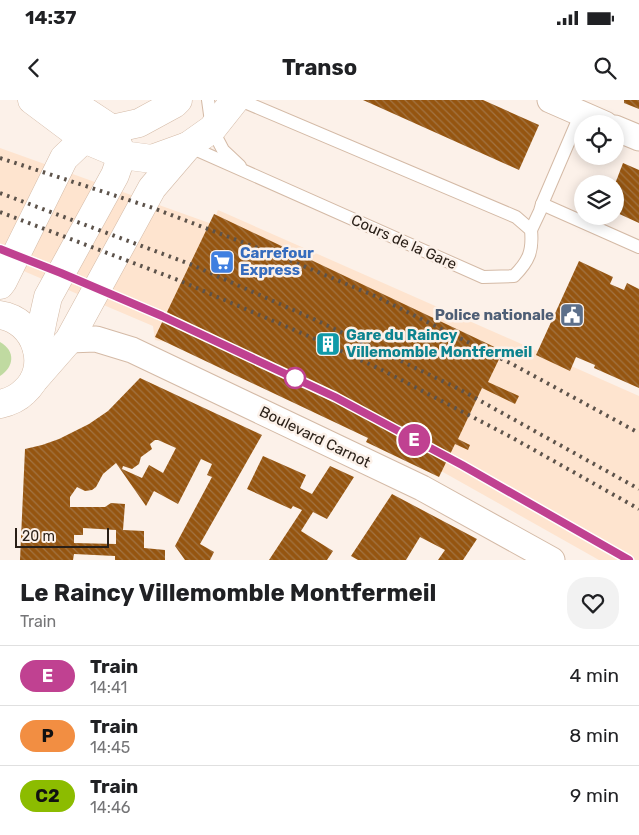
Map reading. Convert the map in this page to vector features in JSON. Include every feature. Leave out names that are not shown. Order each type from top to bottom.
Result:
[{"type":"main road","points":[[32,100],[84,140],[122,154],[152,159],[188,146]]},
{"type":"main road","points":[[37,349],[48,297],[115,175],[122,154],[112,128],[68,100]]},
{"type":"main road","points":[[0,285],[64,158],[84,140],[112,128],[139,123],[178,100]]},
{"type":"main road","points":[[0,404],[13,400],[25,392],[69,340],[152,188],[188,146],[212,128],[235,100]]},
{"type":"main road","points":[[0,315],[20,323],[31,334],[39,359],[34,380]]},
{"type":"street","points":[[550,100],[586,107]]},
{"type":"street","points":[[624,132],[639,138]]},
{"type":"street","name":"Boulevard Carnot","points":[[69,340],[96,339],[132,350],[422,488],[552,560]]},
{"type":"lane","name":"Cours de la Gare","points":[[208,100],[212,128],[223,150],[249,174]]},
{"type":"lane","points":[[240,100],[516,217],[531,230]]},
{"type":"lane","name":"Cours de la Gare","points":[[188,146],[483,277],[514,276],[524,266],[530,253],[531,230],[586,107]]},
{"type":"lane","points":[[542,204],[639,248]]},
{"type":"shaded area","points":[[0,148],[212,224],[218,210],[639,396],[639,560],[599,560],[418,458],[171,343],[155,340],[153,326],[0,261]]},
{"type":"green space","points":[[0,342],[9,350],[11,359],[8,368],[0,376]]},
{"type":"building","points":[[363,100],[483,100],[539,125],[519,170]]},
{"type":"building","points":[[624,100],[639,100],[639,109],[624,103]]},
{"type":"building","points":[[624,163],[639,170],[639,223],[624,216],[624,175],[618,175]]},
{"type":"building","name":"Gare du Raincy Villemomble Montfermeil","points":[[214,214],[503,351],[488,382],[519,396],[515,404],[482,388],[458,439],[470,445],[468,450],[455,444],[439,477],[366,442],[368,438],[155,337]]},
{"type":"building","points":[[579,261],[613,277],[610,284],[624,290],[627,283],[639,289],[639,388],[594,368],[595,365],[576,357],[570,371],[536,355]]},
{"type":"building","points":[[140,378],[262,435],[200,544],[214,552],[210,560],[185,560],[175,546],[212,477],[207,475],[212,464],[201,459],[178,504],[154,491],[146,506],[116,463],[103,474],[96,487],[92,490],[85,491],[77,487],[70,497],[70,507],[105,507],[111,503],[125,504],[123,530],[144,531],[144,548],[165,550],[165,560],[115,560],[115,556],[74,554],[73,560],[20,560],[25,449],[59,439],[89,424],[108,411]],"holes":[[[155,440],[176,448],[163,473],[149,465],[142,478],[122,469],[123,466],[132,469],[139,464],[141,457],[152,449],[150,444]],[[83,528],[116,530],[116,544],[74,543],[74,535],[83,535]]]},
{"type":"building","points":[[263,456],[306,475],[300,488],[312,494],[330,466],[354,477],[327,519],[313,512],[301,531],[333,551],[327,560],[269,560],[302,510],[293,506],[291,509],[247,489]]},
{"type":"building","points":[[392,494],[477,539],[463,560],[438,560],[445,550],[420,537],[406,560],[358,560],[351,556]]},
{"type":"railway","points":[[0,158],[153,208],[289,260],[375,296],[512,364],[639,433]]},
{"type":"railway","points":[[0,193],[190,264],[318,321],[459,389],[639,489]]},
{"type":"railway","points":[[0,212],[178,280],[382,370],[511,437],[639,509]]},
{"type":"railway","points":[[0,249],[162,316],[335,397],[462,465],[629,560]]},
{"type":"train","name":"E","points":[[0,249],[162,316],[335,397],[462,465],[629,560]]},
{"type":"place","name":"Carrefour Express","points":[[222,262]]},
{"type":"place","name":"Police nationale","points":[[572,315]]},
{"type":"place","name":"Gare du Raincy Villemomble Montfermeil","points":[[328,344]]}]
